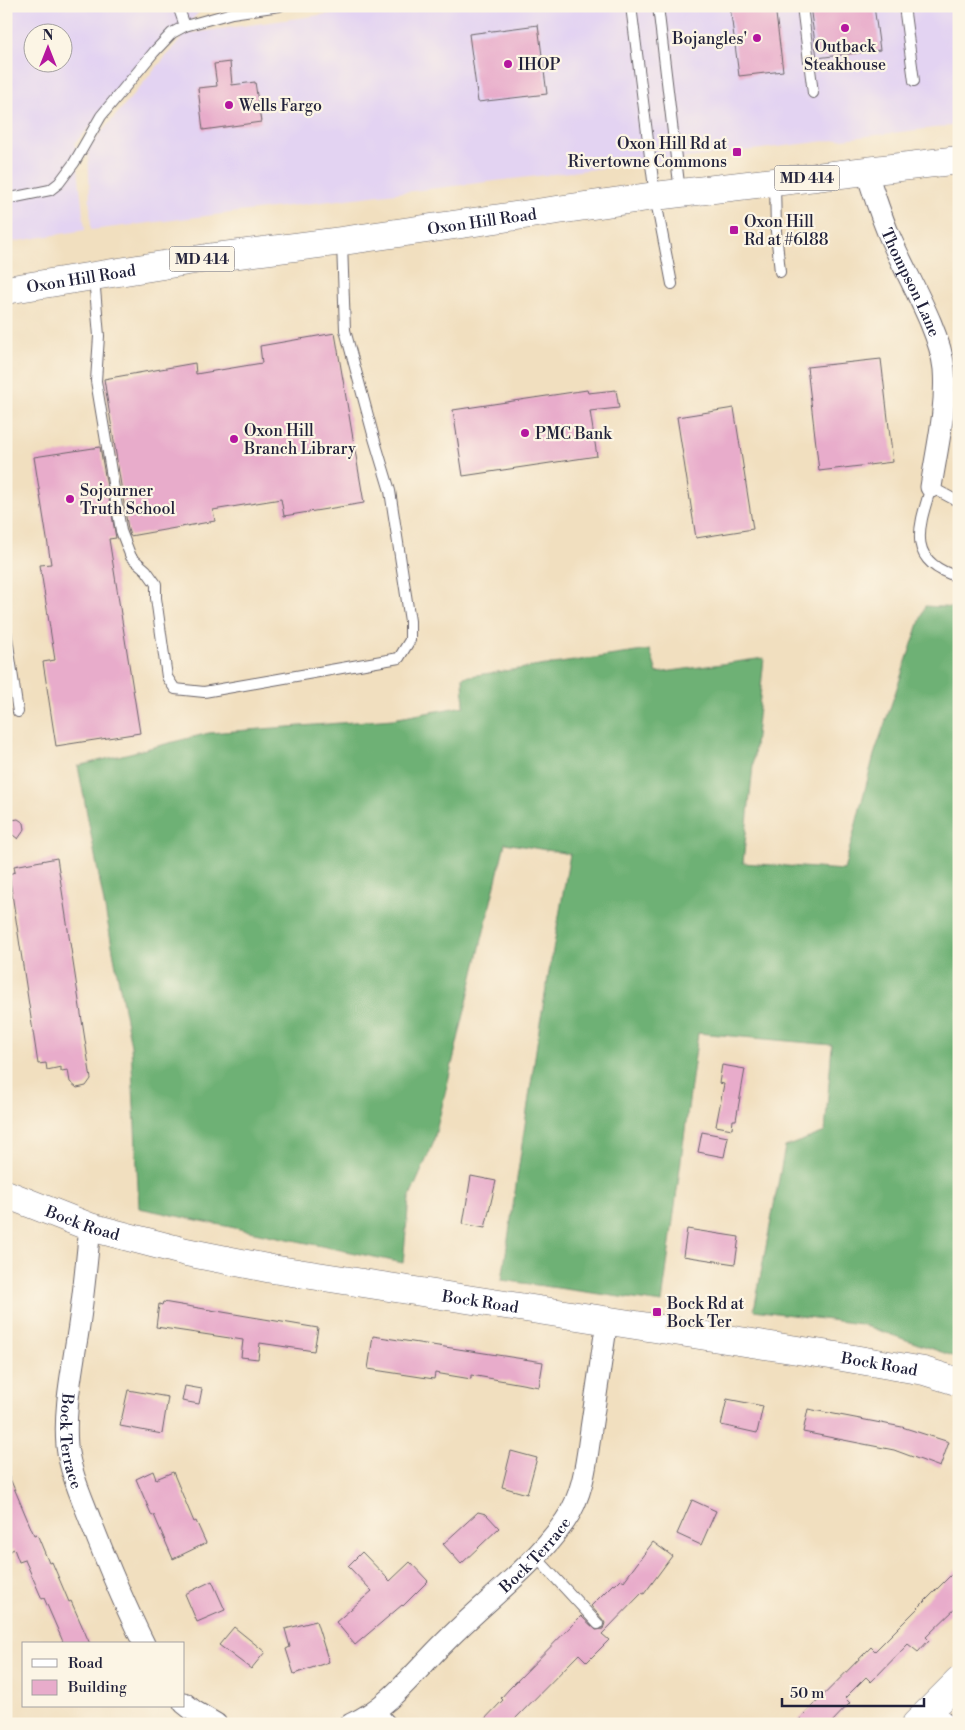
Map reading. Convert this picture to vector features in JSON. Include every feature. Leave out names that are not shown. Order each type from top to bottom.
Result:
[{"type":"main road","name":"Oxon Hill Road","points":[[6,290],[207,258],[342,241],[667,194],[959,160]]},
{"type":"main road","name":"Bock Road","points":[[6,1194],[90,1227],[186,1252],[272,1269],[907,1368],[924,1371],[959,1382]]},
{"type":"main road","points":[[934,1718],[959,1681]]},
{"type":"street","name":"Thompson Lane","points":[[866,170],[888,234],[922,306],[944,368],[944,396],[931,487]]},
{"type":"street","name":"Bock Terrace","points":[[90,1227],[66,1422],[67,1448],[83,1502],[115,1581],[143,1642]]},
{"type":"street","name":"Bock Terrace","points":[[351,1724],[385,1716],[389,1700],[446,1640],[535,1556],[566,1520],[573,1508],[584,1473],[607,1321]]},
{"type":"street","points":[[185,1705],[216,1724]]},
{"type":"lane","points":[[178,6],[185,26]]},
{"type":"lane","points":[[6,199],[50,190],[59,183],[74,163],[101,116],[172,33],[185,26],[232,13],[280,6]]},
{"type":"lane","points":[[631,6],[667,194]]},
{"type":"lane","points":[[658,6],[672,284]]},
{"type":"lane","points":[[802,6],[814,93]]},
{"type":"lane","points":[[904,6],[914,81]]},
{"type":"lane","points":[[775,182],[776,231],[780,272]]},
{"type":"lane","points":[[94,276],[99,336],[96,381],[121,531],[130,557],[146,570],[156,584],[156,598],[167,677],[175,689],[204,692],[399,658],[410,640],[410,621],[390,491],[345,330],[342,241]]},
{"type":"lane","points":[[959,502],[931,487],[920,529],[920,544],[928,562],[941,571],[959,576]]},
{"type":"lane","points":[[6,631],[18,712]]},
{"type":"lane","points":[[535,1556],[598,1624]]},
{"type":"shaded area","points":[[6,6],[205,6],[75,143],[85,230],[6,243]]},
{"type":"shaded area","points":[[385,6],[959,6],[959,125],[91,230],[88,148],[185,34]]},
{"type":"green space","points":[[925,606],[959,608],[959,1358],[860,1324],[754,1310],[785,1147],[825,1132],[832,1045],[698,1033],[662,1303],[502,1280],[540,1023],[570,854],[505,843],[433,1144],[409,1199],[403,1263],[139,1208],[131,1046],[78,766],[209,733],[393,719],[464,706],[463,677],[650,650],[657,673],[764,658],[743,863],[844,870],[874,755]]},
{"type":"building","name":"Bojangles'","points":[[730,6],[775,6],[783,71],[739,76]]},
{"type":"building","name":"Outback Steakhouse","points":[[810,6],[874,6],[880,50],[817,58]]},
{"type":"building","name":"IHOP","points":[[538,25],[547,94],[478,102],[469,34]]},
{"type":"building","name":"Wells Fargo","points":[[230,62],[232,85],[255,82],[261,122],[203,130],[198,88],[217,86],[214,64]]},
{"type":"building","name":"Oxon Hill Branch Library","points":[[335,333],[364,503],[284,516],[281,499],[213,510],[215,521],[130,536],[104,379],[195,363],[196,374],[262,363],[260,346]]},
{"type":"building","points":[[881,359],[893,462],[819,471],[807,367]]},
{"type":"building","name":"PMC Bank","points":[[587,390],[588,393],[616,390],[619,408],[590,411],[597,456],[463,476],[453,410]]},
{"type":"building","points":[[734,408],[753,529],[696,538],[677,417]]},
{"type":"building","points":[[100,447],[116,538],[109,539],[140,733],[56,746],[43,662],[55,660],[40,565],[51,564],[34,457]]},
{"type":"building","points":[[18,819],[24,823],[25,829],[18,839],[9,832],[8,825],[12,820]]},
{"type":"building","points":[[57,858],[91,1079],[86,1086],[77,1088],[70,1082],[68,1070],[61,1071],[61,1067],[47,1070],[46,1063],[38,1064],[9,874],[15,872],[14,866]]},
{"type":"building","points":[[722,1065],[745,1069],[736,1120],[733,1120],[732,1129],[716,1126],[724,1084],[719,1083]]},
{"type":"building","points":[[702,1132],[728,1137],[724,1157],[698,1152]]},
{"type":"building","points":[[471,1176],[496,1181],[485,1228],[463,1224]]},
{"type":"building","points":[[687,1229],[739,1237],[735,1264],[683,1256]]},
{"type":"building","points":[[163,1302],[318,1328],[314,1351],[260,1343],[258,1359],[241,1357],[243,1340],[156,1327],[159,1304],[162,1305]]},
{"type":"building","points":[[373,1336],[543,1362],[539,1387],[471,1375],[471,1379],[435,1373],[434,1379],[368,1369]]},
{"type":"building","points":[[185,1386],[202,1389],[199,1404],[182,1401]]},
{"type":"building","points":[[128,1390],[168,1397],[162,1434],[120,1426]]},
{"type":"building","points":[[727,1399],[763,1406],[757,1433],[721,1425]]},
{"type":"building","points":[[808,1409],[902,1427],[949,1442],[940,1467],[894,1450],[803,1432]]},
{"type":"building","points":[[511,1451],[537,1458],[527,1494],[502,1487]]},
{"type":"building","points":[[6,1469],[34,1535],[37,1534],[49,1563],[52,1562],[89,1642],[63,1642],[25,1560],[19,1562],[14,1549],[6,1553]]},
{"type":"building","points":[[153,1471],[156,1479],[173,1472],[194,1522],[196,1521],[206,1543],[173,1559],[136,1479]]},
{"type":"building","points":[[692,1500],[716,1511],[701,1545],[677,1534]]},
{"type":"building","points":[[478,1512],[486,1514],[499,1528],[461,1564],[443,1544]]},
{"type":"building","points":[[653,1542],[672,1556],[644,1594],[642,1593],[602,1634],[609,1640],[587,1662],[579,1654],[510,1724],[480,1724],[503,1700],[501,1698],[509,1689],[581,1616],[596,1630],[603,1629],[605,1623],[591,1606],[613,1584],[615,1585],[621,1579],[624,1581]]},
{"type":"building","points":[[362,1552],[390,1581],[410,1562],[428,1581],[403,1606],[355,1645],[336,1622],[372,1591],[348,1566]]},
{"type":"building","points":[[959,1567],[959,1605],[926,1637],[929,1640],[918,1652],[908,1644],[871,1682],[866,1677],[845,1698],[850,1703],[830,1724],[795,1724],[871,1647],[875,1651]]},
{"type":"building","points":[[212,1581],[225,1610],[197,1622],[185,1594]]},
{"type":"building","points":[[316,1621],[329,1662],[294,1674],[286,1649],[290,1647],[285,1629]]},
{"type":"building","points":[[234,1627],[265,1652],[251,1669],[219,1645]]},
{"type":"place","name":"Outback Steakhouse","points":[[845,28]]},
{"type":"place","name":"Bojangles'","points":[[757,38]]},
{"type":"place","name":"IHOP","points":[[508,64]]},
{"type":"place","name":"Wells Fargo","points":[[229,105]]},
{"type":"place","name":"Oxon Hill Rd at Rivertowne Commons","points":[[737,152]]},
{"type":"place","name":"Oxon Hill Rd at #6188","points":[[734,230]]},
{"type":"place","name":"PMC Bank","points":[[525,433]]},
{"type":"place","name":"Oxon Hill Branch Library","points":[[234,439]]},
{"type":"place","name":"Sojourner Truth School","points":[[70,499]]},
{"type":"place","name":"Bock Rd at Bock Ter","points":[[657,1312]]}]
